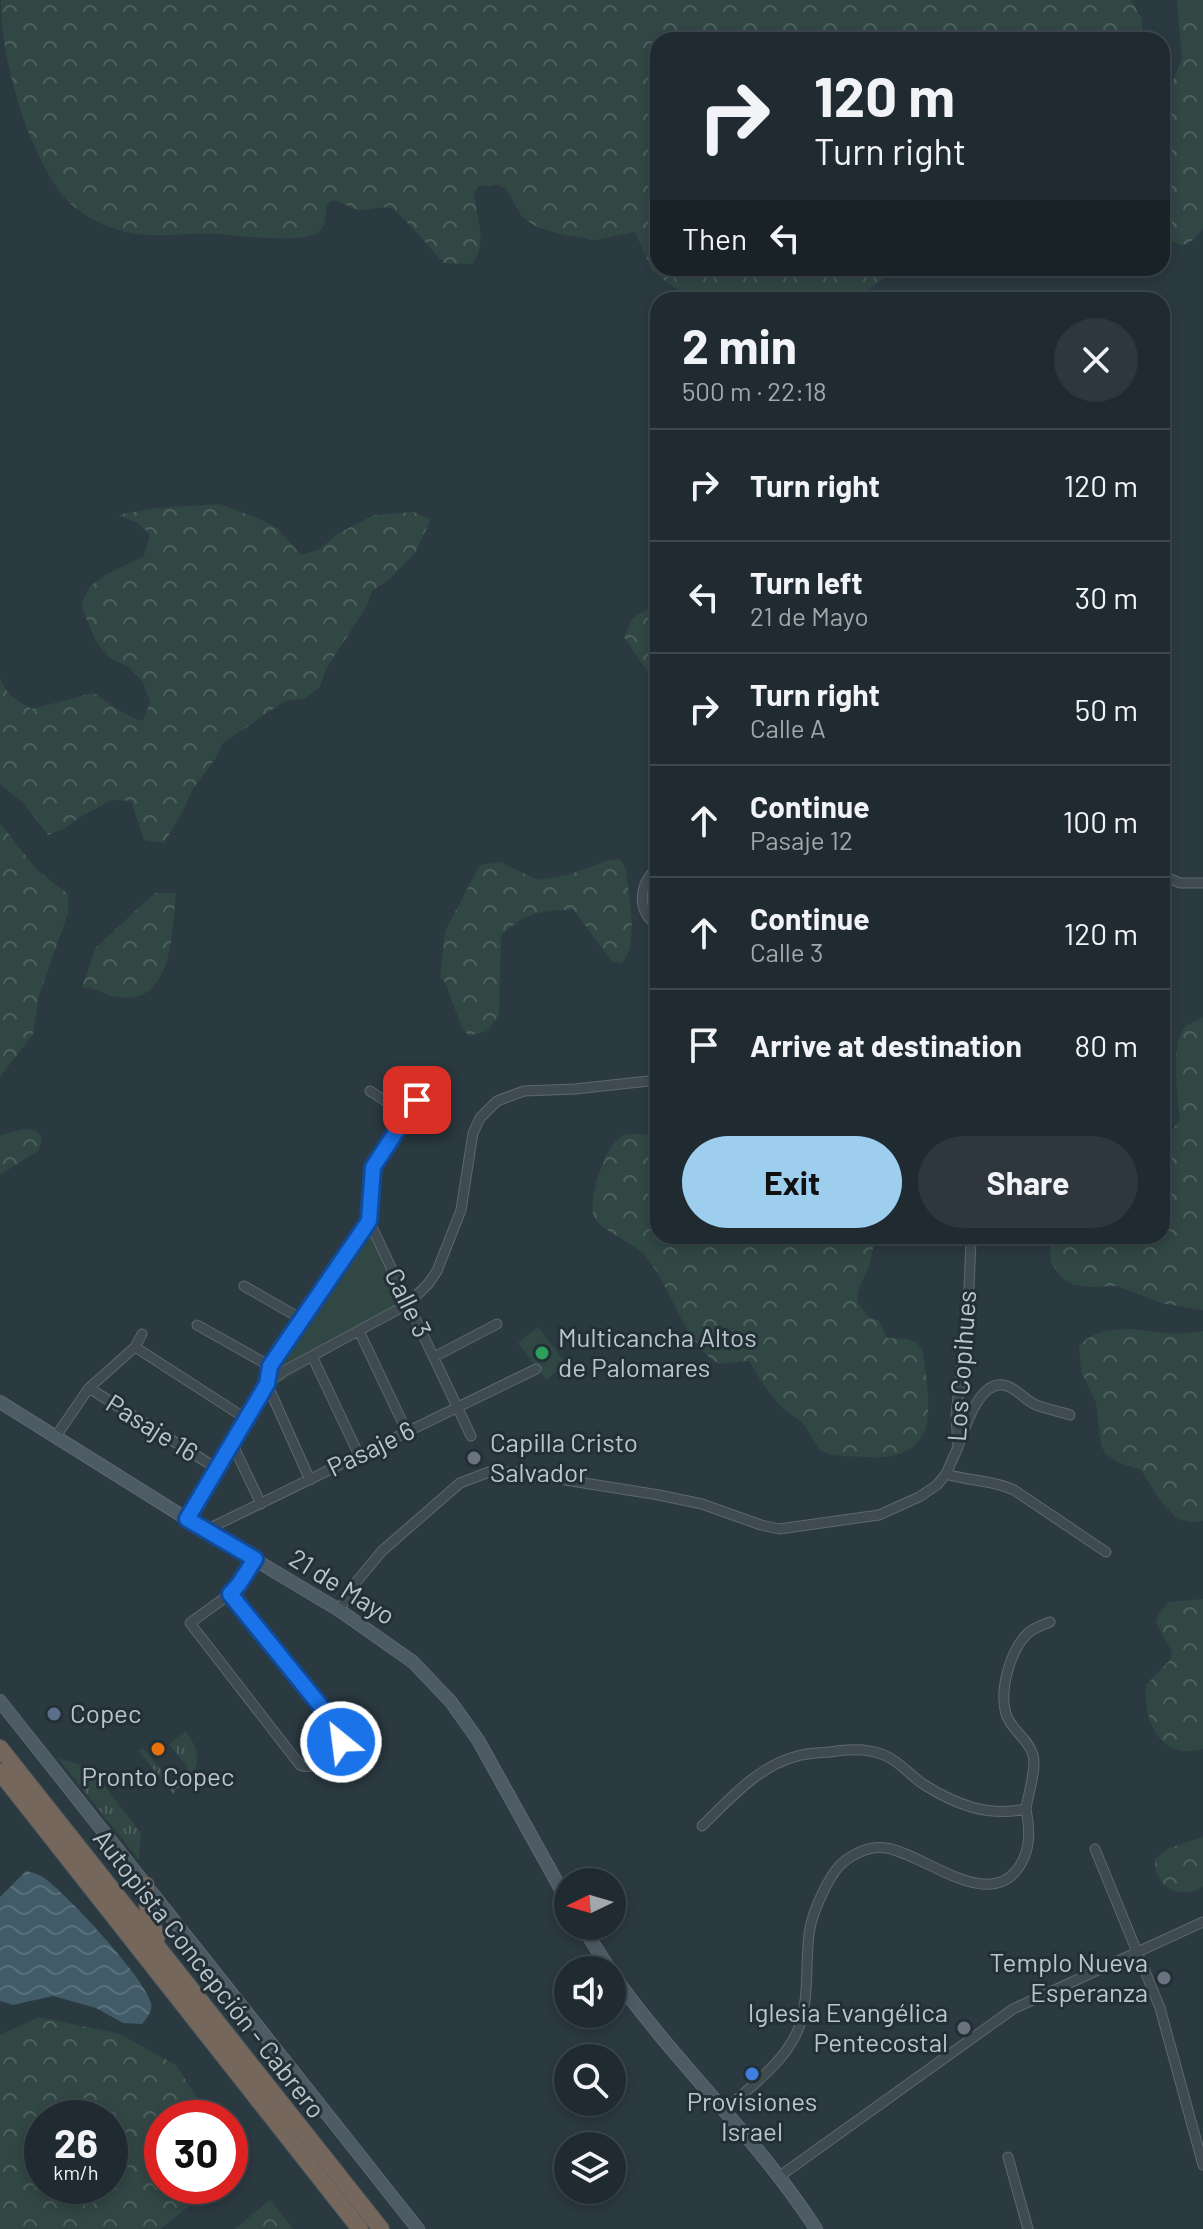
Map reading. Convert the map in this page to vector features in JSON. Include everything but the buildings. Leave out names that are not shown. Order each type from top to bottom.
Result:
[{"type":"highway","name":"Autopista Concepción - Cabrero","points":[[0,1748],[381,2229]]},
{"type":"highway","name":"Autopista Concepción - Cabrero","points":[[0,1772],[360,2229]]},
{"type":"highway","points":[[146,1885],[148,1914],[165,1957]]},
{"type":"street","points":[[650,876],[642,896],[650,918]]},
{"type":"street","points":[[1170,879],[1180,883],[1203,883]]},
{"type":"street","points":[[187,1519],[267,1384],[284,1371],[408,1304],[428,1284],[437,1271],[465,1196],[473,1133],[490,1106],[524,1091],[650,1081]]},
{"type":"street","name":"Calle 3","points":[[427,1085],[373,1167],[369,1221],[471,1436]]},
{"type":"street","points":[[370,1091],[407,1115]]},
{"type":"street","points":[[310,1480],[267,1384],[270,1366],[369,1221]]},
{"type":"street","name":"Los Copihues","points":[[339,1610],[357,1581],[382,1551],[453,1489],[482,1473],[516,1472],[659,1495],[702,1504],[779,1529],[879,1515],[919,1497],[937,1485],[946,1474],[958,1447],[956,1415],[968,1311],[971,1244]]},
{"type":"street","points":[[244,1286],[303,1320]]},
{"type":"street","points":[[434,1357],[497,1324]]},
{"type":"street","points":[[197,1325],[270,1366]]},
{"type":"street","points":[[359,1331],[407,1432]]},
{"type":"street","points":[[56,1436],[89,1388],[135,1347],[142,1334]]},
{"type":"street","points":[[135,1347],[245,1418]]},
{"type":"street","points":[[312,1356],[359,1455]]},
{"type":"street","name":"Pasaje 6","points":[[206,1530],[536,1369]]},
{"type":"street","points":[[958,1447],[976,1403],[1000,1385],[1007,1386],[1033,1404],[1070,1415]]},
{"type":"street","name":"Pasaje 16","points":[[89,1388],[216,1468]]},
{"type":"street","name":"21 de Mayo","points":[[0,1402],[339,1610],[413,1662],[451,1702],[484,1750],[554,1877]]},
{"type":"street","points":[[231,1441],[261,1504]]},
{"type":"street","points":[[946,1474],[971,1481],[1002,1484],[1106,1552]]},
{"type":"street","points":[[230,1594],[341,1732],[340,1745],[313,1766],[307,1768],[300,1765],[190,1623],[230,1594],[255,1559]]},
{"type":"street","points":[[725,2110],[781,2057],[798,2029],[807,1994],[812,1923],[821,1895],[839,1865],[859,1852],[886,1848],[969,1882],[987,1884],[1005,1881],[1026,1857],[1030,1835],[1026,1809],[1035,1766],[1034,1755],[1006,1715],[1003,1695],[1019,1646],[1027,1634],[1050,1622]]},
{"type":"street","points":[[0,1701],[418,2229]]},
{"type":"street","points":[[702,1826],[754,1777],[779,1763],[796,1756],[857,1749],[882,1754],[923,1784],[986,1812],[1026,1809]]},
{"type":"street","points":[[1095,1849],[1160,2008],[1203,2165]]},
{"type":"street","points":[[780,2176],[1013,2009],[1203,1922]]},
{"type":"street","points":[[626,1992],[780,2176],[816,2229]]},
{"type":"street","points":[[1008,2157],[1028,2229]]},
{"type":"green space","points":[[1,0],[1131,0],[1142,19],[1143,32],[650,32],[650,266],[635,232],[595,240],[537,227],[522,217],[506,189],[498,185],[479,186],[474,193],[481,239],[472,264],[444,263],[391,208],[359,210],[334,201],[326,207],[325,222],[319,232],[307,237],[148,235],[108,226],[89,217],[65,198],[47,172],[17,99],[2,23]]},
{"type":"green space","points":[[1177,0],[1203,0],[1203,228],[1189,243],[1180,244],[1170,240],[1170,87],[1182,58]]},
{"type":"green space","points":[[659,276],[889,276],[867,292],[684,292]]},
{"type":"green space","points":[[220,504],[277,528],[301,555],[320,549],[337,534],[374,515],[413,512],[431,519],[415,553],[389,580],[373,590],[365,609],[326,669],[320,687],[304,699],[285,701],[223,743],[192,790],[164,843],[144,840],[131,801],[112,800],[64,829],[48,835],[25,805],[0,784],[0,677],[12,696],[32,709],[93,693],[123,713],[143,721],[150,702],[143,682],[128,667],[110,658],[96,642],[81,605],[90,586],[144,556],[150,534],[136,522],[117,515],[156,508]]},
{"type":"green space","points":[[650,607],[650,681],[648,672],[624,637],[633,618]]},
{"type":"green space","points":[[0,823],[37,870],[68,894],[68,913],[39,996],[33,1034],[0,1077]]},
{"type":"green space","points":[[620,859],[626,869],[632,918],[630,944],[622,963],[612,962],[574,910],[543,912],[527,917],[501,935],[499,1015],[487,1031],[469,1036],[462,1028],[445,982],[440,978],[445,931],[480,865],[500,862],[538,880],[568,875]]},
{"type":"green space","points":[[155,893],[176,893],[171,944],[160,978],[150,990],[136,997],[118,997],[82,987],[96,947]]},
{"type":"green space","points":[[1203,1017],[1203,1310],[1164,1304],[1117,1286],[1075,1285],[1062,1278],[1051,1263],[1050,1247],[1051,1244],[1170,1244],[1170,1133],[1180,1120],[1176,1058],[1186,1026]]},
{"type":"green space","points":[[24,1129],[35,1130],[42,1137],[39,1150],[0,1175],[0,1135]]},
{"type":"green space","points":[[650,1135],[650,1244],[875,1244],[857,1302],[869,1317],[879,1321],[887,1338],[912,1341],[923,1351],[928,1411],[926,1427],[919,1441],[907,1451],[889,1456],[825,1453],[802,1423],[787,1412],[765,1387],[749,1361],[718,1364],[705,1353],[686,1328],[647,1258],[603,1227],[594,1217],[593,1199],[603,1163],[621,1136]]},
{"type":"green space","points":[[368,1227],[406,1308],[265,1391],[270,1375]]},
{"type":"green space","name":"Multicancha Altos de Palomares","points":[[538,1327],[566,1363],[546,1380],[518,1343]]},
{"type":"green space","points":[[1131,1329],[1176,1334],[1203,1331],[1203,1521],[1177,1519],[1159,1499],[1141,1470],[1117,1462],[1105,1453],[1101,1445],[1096,1403],[1081,1371],[1079,1346],[1097,1334]]},
{"type":"green space","points":[[1203,1599],[1203,1749],[1188,1751],[1165,1744],[1157,1735],[1148,1712],[1146,1685],[1170,1660],[1172,1652],[1156,1623],[1158,1615],[1169,1602]]},
{"type":"green space","points":[[185,1731],[196,1751],[196,1767],[173,1794],[139,1751],[143,1748],[171,1782],[188,1768],[169,1744]]},
{"type":"green space","points":[[58,1758],[91,1768],[141,1833],[139,1860]]},
{"type":"green space","points":[[1203,1837],[1203,1887],[1186,1892],[1163,1883],[1158,1877],[1155,1859],[1169,1848]]},
{"type":"green space","points":[[39,2017],[120,2034],[176,2065],[198,2100],[144,2100],[144,2204],[192,2204],[160,2229],[0,2229],[0,2035]]},
{"type":"green space","points":[[270,2200],[293,2229],[235,2229]]},
{"type":"water","points":[[26,1871],[43,1877],[69,1900],[135,1975],[151,2003],[148,2017],[142,2024],[123,2023],[96,2008],[53,1996],[13,2005],[0,2001],[0,1897]]},
{"type":"place","name":"Multicancha Altos de Palomares","points":[[542,1353]]},
{"type":"place","name":"Capilla Cristo Salvador","points":[[474,1458]]},
{"type":"place","name":"Copec","points":[[54,1714]]},
{"type":"place","name":"Pronto Copec","points":[[158,1749]]},
{"type":"place","name":"Templo Nueva Esperanza","points":[[1164,1978]]},
{"type":"place","name":"Iglesia Evangélica Pentecostal","points":[[964,2028]]},
{"type":"place","name":"Provisiones Israel","points":[[752,2074]]},
{"type":"route","points":[[341,1742],[340,1730],[230,1594],[255,1559],[187,1519],[267,1384],[270,1366],[369,1221],[373,1167],[417,1100]]}]
